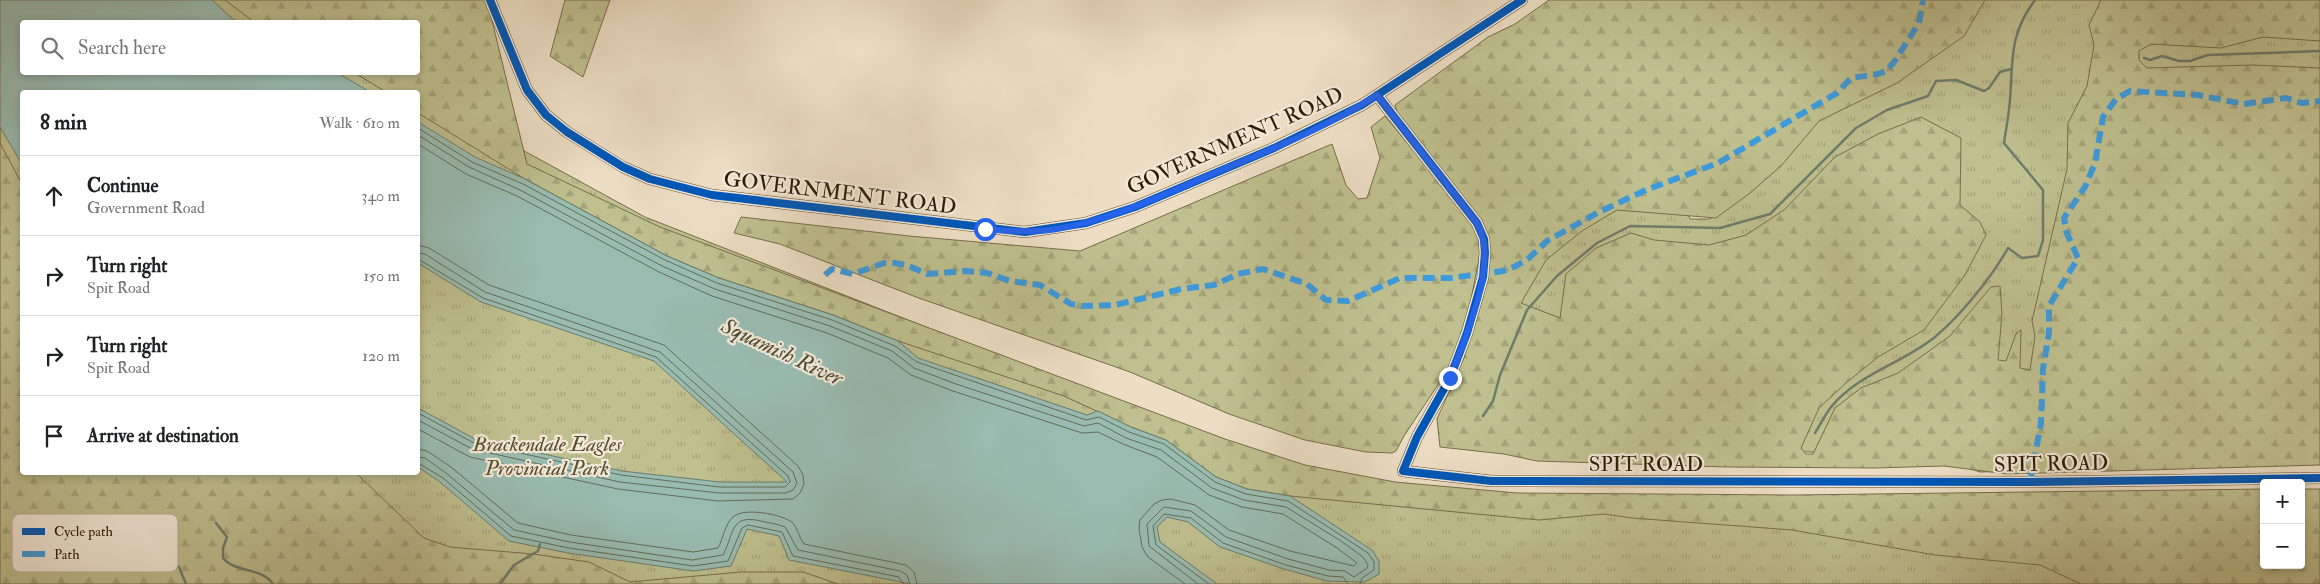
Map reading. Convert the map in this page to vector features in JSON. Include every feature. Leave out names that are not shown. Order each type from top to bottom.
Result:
[{"type":"street","name":"GOVERNMENT ROAD","points":[[490,0],[527,90],[546,114],[567,132],[623,167],[650,179],[712,195],[985,229],[1025,232],[1056,229],[1086,223],[1127,210],[1274,148],[1362,105],[1522,0]]},
{"type":"street","name":"SPIT ROAD","points":[[1377,95],[1477,223],[1484,239],[1485,253],[1482,277],[1467,333],[1450,378],[1416,437],[1403,472],[1492,481],[2030,482],[2320,478]]},
{"type":"green space","name":"Brackendale Eagles Provincial Park","points":[[0,0],[306,0],[333,20],[20,20],[20,75],[406,75],[495,135],[645,217],[1281,466],[1511,509],[2260,500],[2260,569],[2305,569],[2320,584],[1,584]]},
{"type":"green space","points":[[225,0],[487,0],[527,164],[660,227],[1225,439],[1305,465],[1395,482],[1517,493],[1794,495],[2260,489],[2260,569],[2305,569],[2305,489],[2320,489],[2320,584],[2081,584],[2040,565],[1935,555],[1792,530],[1632,518],[1604,514],[1539,520],[1290,496],[1247,489],[1216,477],[1166,440],[1131,427],[1064,396],[898,341],[833,315],[719,278],[667,256],[525,179],[420,114],[420,90],[383,90],[358,75],[420,75],[420,20],[251,20]]},
{"type":"green space","points":[[565,0],[610,0],[583,77],[550,56]]},
{"type":"green space","points":[[1549,0],[1985,0],[1964,36],[1897,83],[1819,121],[1781,166],[1750,193],[1716,218],[1617,210],[1582,231],[1546,260],[1521,303],[1560,318],[1566,274],[1596,248],[1631,233],[1654,240],[1709,245],[1746,235],[1784,210],[1835,157],[1878,134],[1921,117],[1961,138],[1960,205],[1980,222],[1986,235],[1965,275],[1924,330],[1878,357],[1819,408],[1801,448],[1806,454],[1813,454],[1835,408],[1861,388],[1898,373],[1950,336],[1991,287],[2000,286],[2002,314],[1998,360],[2006,361],[2016,334],[2021,330],[2020,368],[2030,370],[2035,336],[2032,321],[2067,169],[2068,123],[2087,86],[2094,45],[2089,25],[2101,0],[2320,0],[2320,41],[2263,37],[2221,48],[2151,44],[2139,51],[2139,60],[2147,68],[2252,65],[2320,68],[2320,465],[2007,474],[1944,466],[1875,468],[1727,467],[1537,461],[1504,454],[1440,447],[1437,419],[1464,358],[1473,329],[1488,245],[1397,113],[1395,105],[1488,37],[1515,24]]},
{"type":"green space","points":[[1985,0],[2320,0],[2320,461],[1980,472],[1938,457],[1907,454],[1530,446],[1471,388],[1520,264],[1588,206],[1685,204],[1690,219],[1710,219],[1757,183],[1802,136],[1810,132],[1818,116]]},
{"type":"green space","points":[[1385,116],[1470,219],[1481,249],[1465,330],[1449,368],[1396,451],[1392,453],[1366,452],[1305,440],[1229,414],[1130,372],[916,297],[780,244],[734,233],[741,217],[909,236],[1080,251],[1332,144],[1346,185],[1358,199],[1367,198],[1380,158],[1371,127]]},
{"type":"green space","points":[[0,143],[20,180],[20,475],[358,475],[424,538],[450,547],[533,554],[589,562],[630,582],[741,572],[803,572],[838,584],[0,584]]},
{"type":"water","points":[[0,0],[212,0],[234,20],[20,20],[20,75],[341,75],[367,90],[20,90],[20,161],[0,127]]},
{"type":"water","name":"Squamish River","points":[[420,123],[475,157],[525,179],[667,256],[719,278],[833,315],[898,341],[918,358],[1087,415],[1098,411],[1131,427],[1166,440],[1216,477],[1247,489],[1290,496],[1372,550],[1379,561],[1379,574],[1365,582],[1327,581],[1284,569],[1220,547],[1188,522],[1167,517],[1157,527],[1160,542],[1217,584],[911,584],[789,560],[779,536],[747,529],[731,566],[693,571],[568,553],[509,541],[440,482],[420,468],[420,409],[475,439],[622,471],[720,482],[787,482],[654,361],[481,302],[420,264]]},
{"type":"waterway","points":[[1815,433],[1831,407],[1854,386],[1922,346],[1945,328],[1984,283],[2008,248],[2022,258],[2038,256],[2043,240],[2043,190],[2004,143],[2010,105],[2012,60],[2016,36],[2035,0]]},
{"type":"waterway","points":[[2144,58],[2150,60],[2162,56],[2179,61],[2190,61],[2208,55],[2320,51]]},
{"type":"waterway","points":[[1483,416],[1493,401],[1500,375],[1527,310],[1557,276],[1597,243],[1630,226],[1720,228],[1770,214],[1856,128],[1887,110],[1928,96],[1936,81],[1956,80],[1984,91],[1989,88],[2000,72],[2011,69]]},
{"type":"waterway","points":[[216,523],[227,537],[223,548],[223,558],[234,566],[262,575],[273,584]]},
{"type":"waterway","points":[[500,584],[514,565],[538,551],[540,544]]},
{"type":"waterway","points":[[178,566],[186,584]]},
{"type":"marked path","points":[[825,275],[832,269],[853,274],[884,263],[906,265],[927,274],[966,271],[987,273],[1010,281],[1040,285],[1071,304],[1082,306],[1115,305],[1181,289],[1214,285],[1238,274],[1263,269],[1307,284],[1326,300],[1348,301],[1400,278],[1450,278],[1503,271],[1516,266],[1529,258],[1547,241],[1599,212],[1646,190],[1718,163],[1837,93],[1851,78],[1886,71],[1919,23],[1923,0]]},
{"type":"marked path","points":[[2030,482],[2041,423],[2043,369],[2049,333],[2049,306],[2078,258],[2066,231],[2064,218],[2085,187],[2095,163],[2103,117],[2116,99],[2130,91],[2198,95],[2244,104],[2286,98],[2302,103],[2320,101]]},
{"type":"cycle path","points":[[490,0],[527,90],[546,115],[567,132],[623,167],[650,179],[712,195],[1025,232],[1086,223],[1135,207],[1274,148],[1362,105],[1522,0]]},
{"type":"cycle path","points":[[1377,95],[1477,223],[1484,239],[1485,253],[1483,277],[1467,333],[1450,378],[1417,437],[1403,471],[1491,481],[2030,482],[2320,478]]},
{"type":"route","points":[[985,229],[1025,232],[1056,229],[1086,223],[1135,207],[1274,148],[1362,105],[1377,95],[1477,223],[1484,239],[1485,253],[1482,277],[1467,333],[1450,378]]}]
